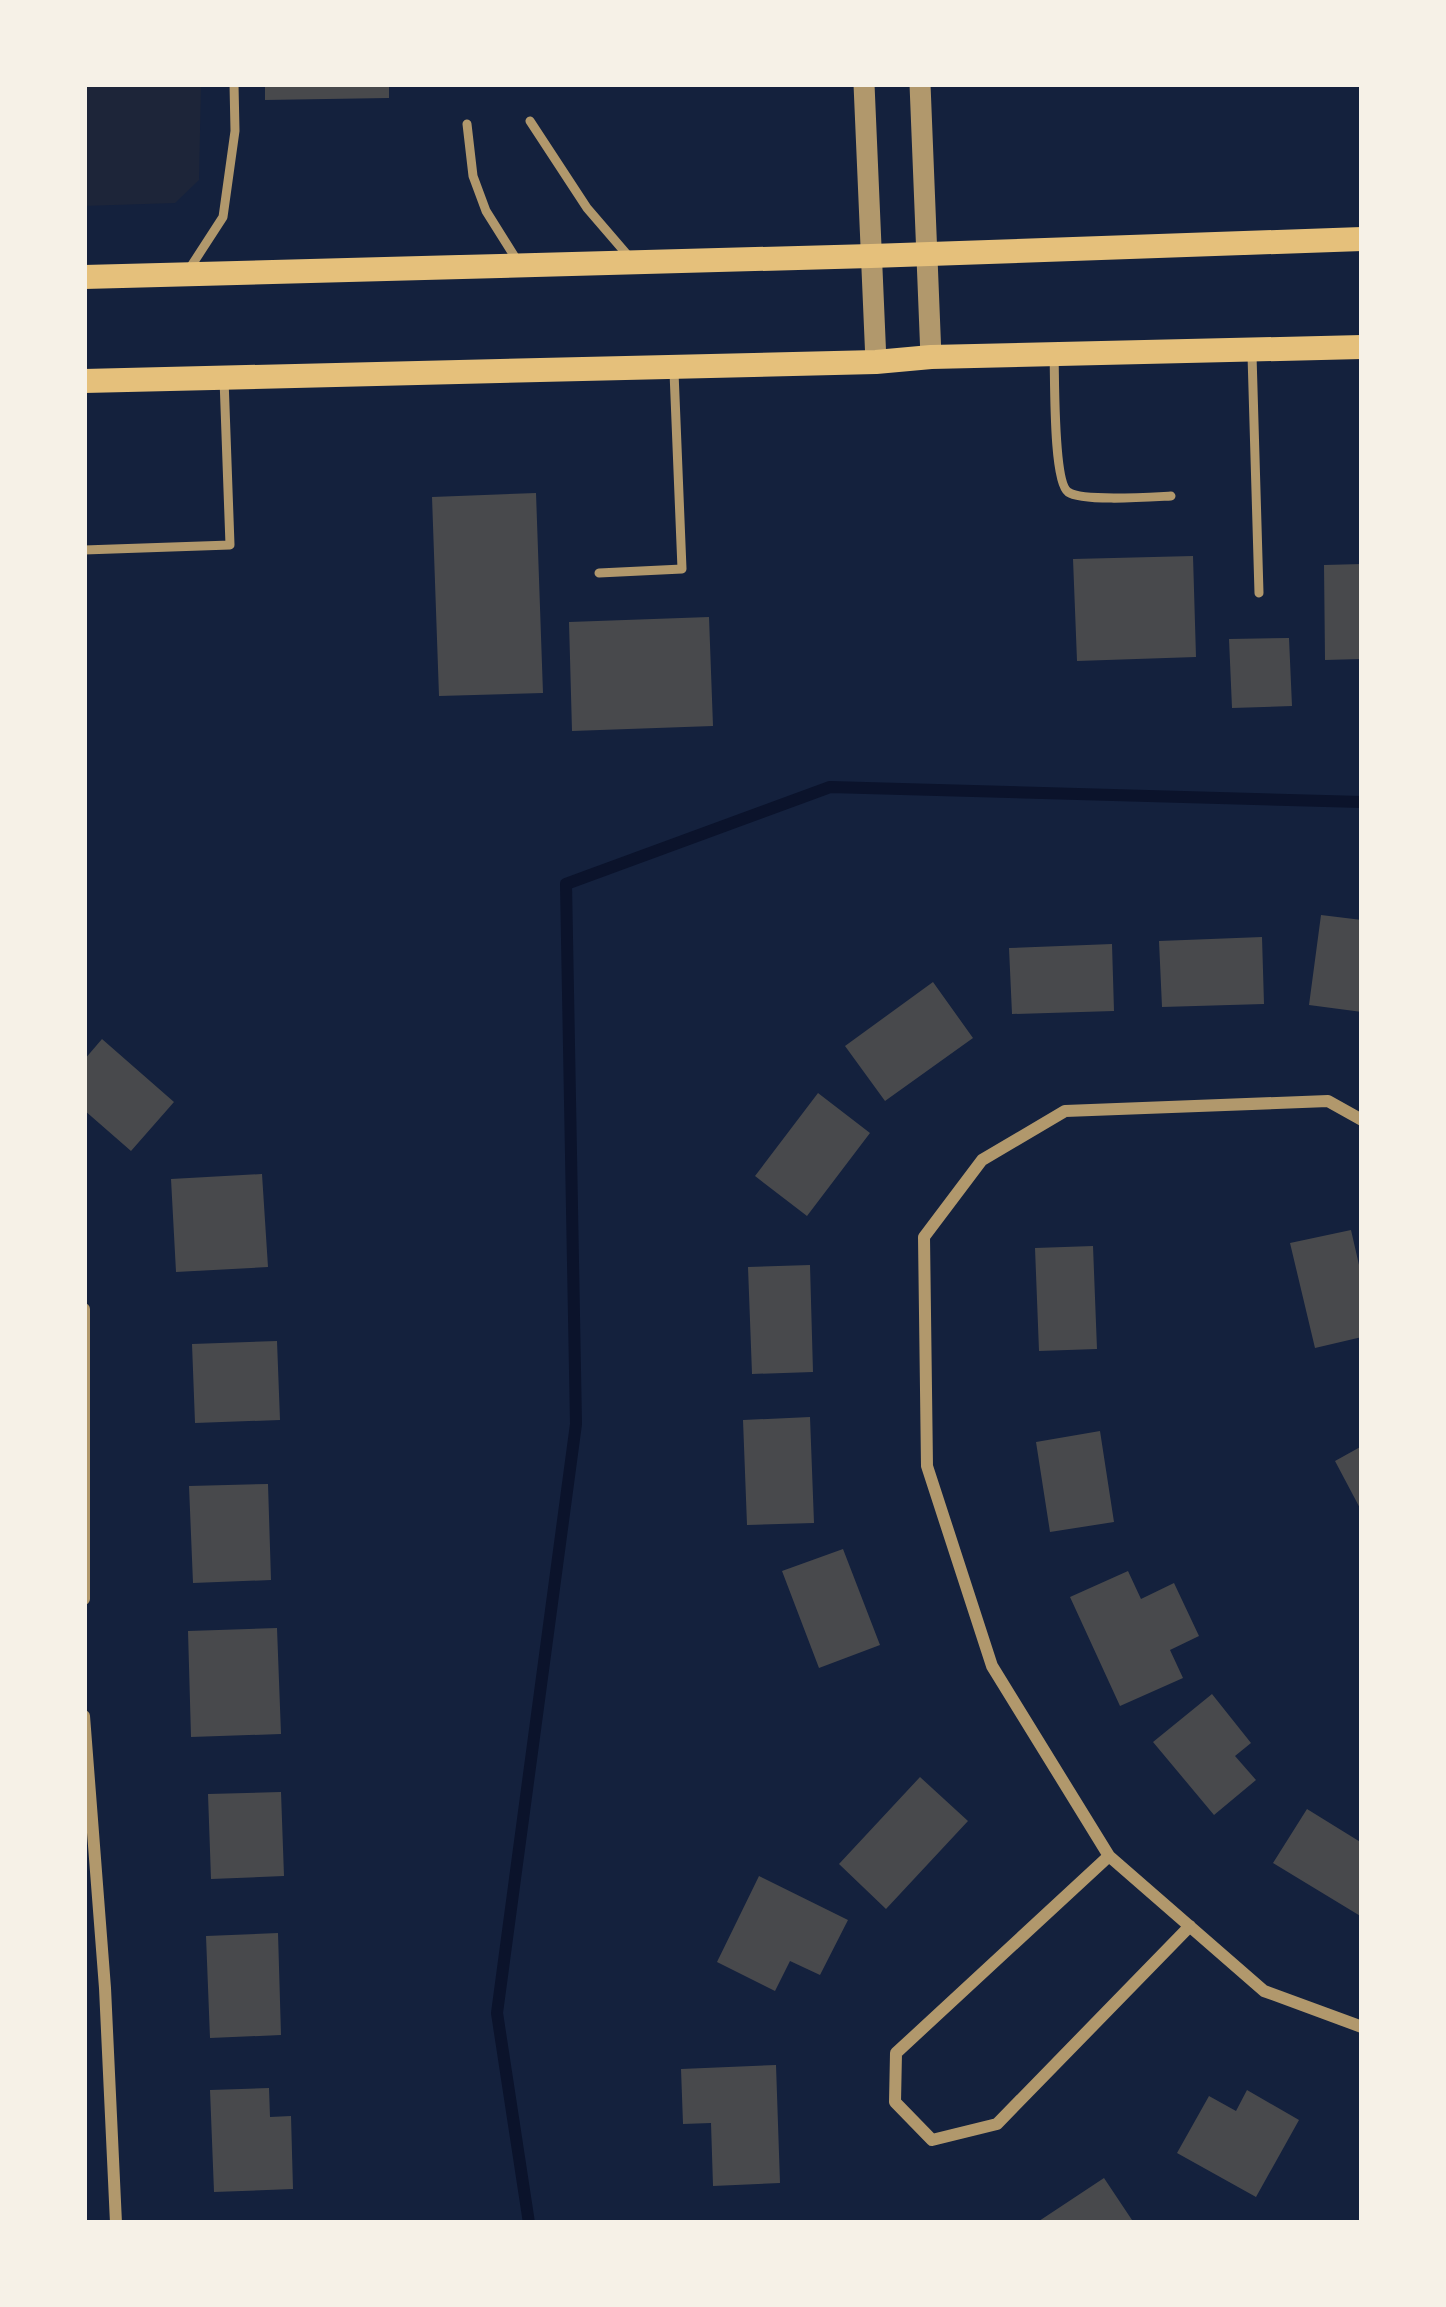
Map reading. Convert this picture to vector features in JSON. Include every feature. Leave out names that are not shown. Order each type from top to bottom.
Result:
[{"type":"main road","points":[[84,277],[1362,239]]},
{"type":"main road","points":[[84,381],[1362,347]]},
{"type":"street","points":[[864,84],[875,362]]},
{"type":"street","points":[[920,84],[931,357]]},
{"type":"street","points":[[1362,1120],[1328,1102],[1066,1111],[982,1160],[924,1237],[928,1466],[992,1666],[1109,1856],[1264,1991],[1362,2027]]},
{"type":"street","points":[[84,1309],[84,1599]]},
{"type":"street","points":[[84,1715],[105,1988],[116,2223]]},
{"type":"street","points":[[1109,1856],[896,2053],[895,2102],[932,2140],[997,2124],[1190,1926]]},
{"type":"lane","points":[[187,273],[224,217],[235,131],[234,84]]},
{"type":"lane","points":[[530,122],[587,208],[634,262]]},
{"type":"lane","points":[[467,124],[473,176],[486,211],[520,265]]},
{"type":"lane","points":[[1251,350],[1259,593]]},
{"type":"lane","points":[[1054,354],[1063,486],[1069,493],[1088,497],[1171,496]]},
{"type":"lane","points":[[598,573],[682,569],[674,366]]},
{"type":"lane","points":[[84,550],[230,545],[224,377]]},
{"type":"shaded area","points":[[84,84],[201,84],[199,180],[175,203],[84,206]]},
{"type":"building","points":[[265,84],[389,84],[389,98],[265,100]]},
{"type":"building","points":[[536,493],[543,693],[439,696],[432,497]]},
{"type":"building","points":[[1193,556],[1196,657],[1077,661],[1073,559]]},
{"type":"building","points":[[1362,564],[1362,659],[1325,660],[1324,565]]},
{"type":"building","points":[[709,617],[713,726],[572,731],[569,622]]},
{"type":"building","points":[[1289,638],[1292,706],[1232,708],[1229,639]]},
{"type":"building","points":[[1321,915],[1362,920],[1362,1012],[1309,1005]]},
{"type":"building","points":[[1262,937],[1264,1004],[1162,1007],[1159,941]]},
{"type":"building","points":[[1112,944],[1114,1011],[1012,1014],[1009,948]]},
{"type":"building","points":[[933,982],[973,1038],[885,1101],[845,1046]]},
{"type":"building","points":[[102,1039],[174,1102],[131,1151],[84,1110],[84,1060]]},
{"type":"building","points":[[818,1093],[870,1133],[807,1216],[755,1176]]},
{"type":"building","points":[[262,1174],[268,1267],[176,1272],[171,1179]]},
{"type":"building","points":[[1351,1230],[1362,1278],[1362,1337],[1315,1348],[1290,1243]]},
{"type":"building","points":[[1093,1246],[1097,1349],[1039,1351],[1035,1248]]},
{"type":"building","points":[[810,1265],[813,1372],[752,1374],[748,1267]]},
{"type":"building","points":[[277,1341],[280,1420],[195,1423],[192,1344]]},
{"type":"building","points":[[810,1417],[814,1523],[747,1525],[743,1420]]},
{"type":"building","points":[[1100,1431],[1114,1522],[1050,1532],[1036,1442]]},
{"type":"building","points":[[1362,1446],[1362,1512],[1335,1461]]},
{"type":"building","points":[[268,1484],[271,1580],[193,1583],[189,1486]]},
{"type":"building","points":[[843,1549],[880,1645],[819,1668],[782,1571]]},
{"type":"building","points":[[1128,1571],[1141,1599],[1174,1583],[1199,1636],[1170,1650],[1183,1678],[1120,1706],[1070,1597]]},
{"type":"building","points":[[277,1628],[281,1734],[191,1737],[188,1631]]},
{"type":"building","points":[[1212,1694],[1251,1743],[1235,1756],[1256,1780],[1214,1815],[1153,1742]]},
{"type":"building","points":[[920,1777],[968,1821],[886,1909],[839,1864]]},
{"type":"building","points":[[281,1792],[284,1876],[211,1879],[208,1794]]},
{"type":"building","points":[[1307,1809],[1362,1843],[1362,1917],[1273,1863]]},
{"type":"building","points":[[759,1876],[848,1920],[820,1975],[790,1961],[775,1991],[717,1962]]},
{"type":"building","points":[[278,1933],[281,2035],[210,2038],[206,1936]]},
{"type":"building","points":[[776,2065],[780,2183],[713,2186],[711,2123],[683,2124],[681,2069]]},
{"type":"building","points":[[269,2088],[270,2117],[291,2116],[293,2189],[214,2192],[210,2090]]},
{"type":"building","points":[[1247,2090],[1299,2120],[1256,2197],[1177,2153],[1209,2096],[1236,2111]]},
{"type":"building","points":[[1104,2178],[1134,2223],[1036,2223]]},
{"type":"waterway","points":[[529,2223],[497,2013],[576,1424],[566,884],[830,787],[1362,802]]}]
